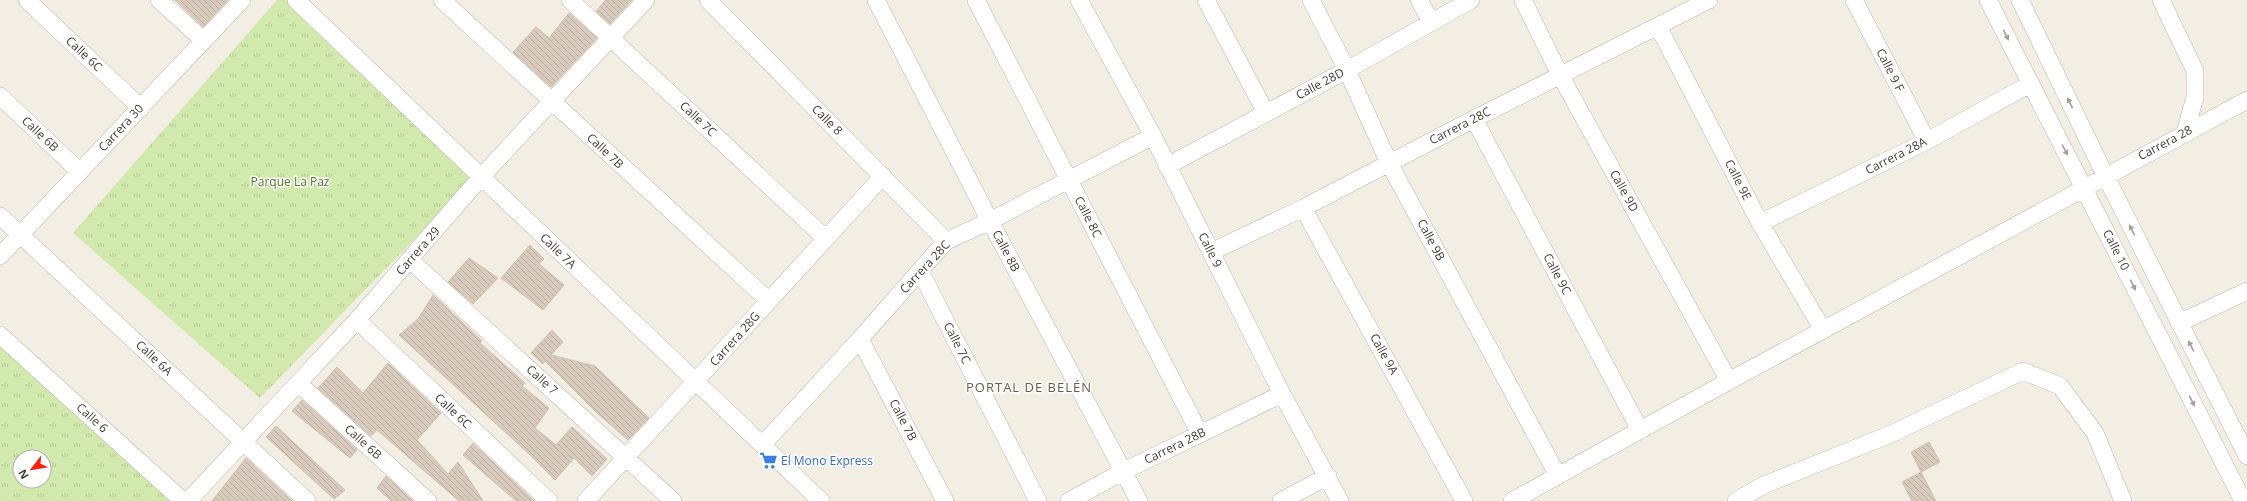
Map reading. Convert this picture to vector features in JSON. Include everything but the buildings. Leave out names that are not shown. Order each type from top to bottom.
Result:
[{"type":"street","name":"Calle 6C","points":[[27,0],[141,108]]},
{"type":"street","points":[[159,0],[203,40]]},
{"type":"street","name":"Carrera 30","points":[[0,256],[242,0]]},
{"type":"street","name":"Calle 7A","points":[[296,0],[695,383],[763,444],[820,501]]},
{"type":"street","name":"Calle 7B","points":[[442,0],[769,301]]},
{"type":"street","name":"Calle 7C","points":[[570,0],[825,238]]},
{"type":"street","name":"Carrera 29","points":[[188,501],[299,384],[481,178],[646,0]]},
{"type":"street","name":"Calle 8","points":[[708,0],[946,241]]},
{"type":"street","name":"Calle 8B","points":[[876,0],[990,221],[1139,501]]},
{"type":"street","name":"Calle 8C","points":[[976,0],[1200,434]]},
{"type":"street","name":"Calle 9","points":[[1079,0],[1153,136],[1282,394],[1328,476],[1340,501]]},
{"type":"street","points":[[1206,0],[1266,113]]},
{"type":"street","name":"Calle 9B","points":[[1311,0],[1347,70],[1389,163],[1558,476]]},
{"type":"street","points":[[1419,0],[1431,22]]},
{"type":"street","name":"Calle 28D","points":[[1167,166],[1347,70],[1471,0]]},
{"type":"street","name":"Calle 9D","points":[[1523,0],[1560,75],[1728,381]]},
{"type":"street","name":"Carrera 28C","points":[[1211,252],[1304,208],[1474,118],[1709,0]]},
{"type":"street","name":"Calle 9 F","points":[[1854,0],[1927,141]]},
{"type":"street","name":"Calle 10","points":[[1988,0],[2243,501]]},
{"type":"street","name":"Calle 10","points":[[2020,0],[2105,176],[2247,456]]},
{"type":"street","points":[[2161,0],[2195,71],[2195,97],[2185,133]]},
{"type":"street","name":"Calle 9E","points":[[1658,26],[1760,223],[1823,330]]},
{"type":"street","name":"Carrera 28A","points":[[1760,223],[1927,141],[2030,84]]},
{"type":"street","name":"Calle 6B","points":[[0,96],[80,172]]},
{"type":"street","name":"Carrera 28","points":[[1512,501],[1728,381],[2247,100]]},
{"type":"street","name":"Calle 9C","points":[[1474,118],[1640,430]]},
{"type":"street","name":"Carrera 28C","points":[[763,444],[860,339],[946,241],[990,221],[1153,136]]},
{"type":"street","name":"Carrera 28G","points":[[586,501],[883,176]]},
{"type":"street","name":"Calle 9A","points":[[1304,208],[1464,501]]},
{"type":"street","name":"Calle 6A","points":[[0,216],[307,501]]},
{"type":"street","name":"Calle 7","points":[[410,260],[673,501]]},
{"type":"street","name":"Calle 7C","points":[[920,271],[1038,501]]},
{"type":"street","points":[[2179,323],[2247,292]]},
{"type":"street","name":"Calle 6C","points":[[357,320],[549,501]]},
{"type":"street","name":"Calle 6","points":[[0,335],[183,501]]},
{"type":"street","name":"Calle 7B","points":[[860,339],[945,501]]},
{"type":"street","points":[[1736,501],[1764,485],[1891,434],[2023,371],[2060,386],[2096,433],[2123,501]]},
{"type":"street","name":"Calle 6B","points":[[299,384],[428,501]]},
{"type":"street","name":"Carrera 28B","points":[[1069,501],[1124,471],[1282,394]]},
{"type":"street","points":[[1281,501],[1328,476]]},
{"type":"green space","name":"Parque La Paz","points":[[277,0],[292,0],[472,180],[260,398],[73,233]]},
{"type":"green space","points":[[0,338],[171,501],[0,501]]},
{"type":"place","name":"El Mono Express","points":[[768,461]]},
{"type":"district","name":"PORTAL DE BELÉN","points":[[1029,387]]}]
